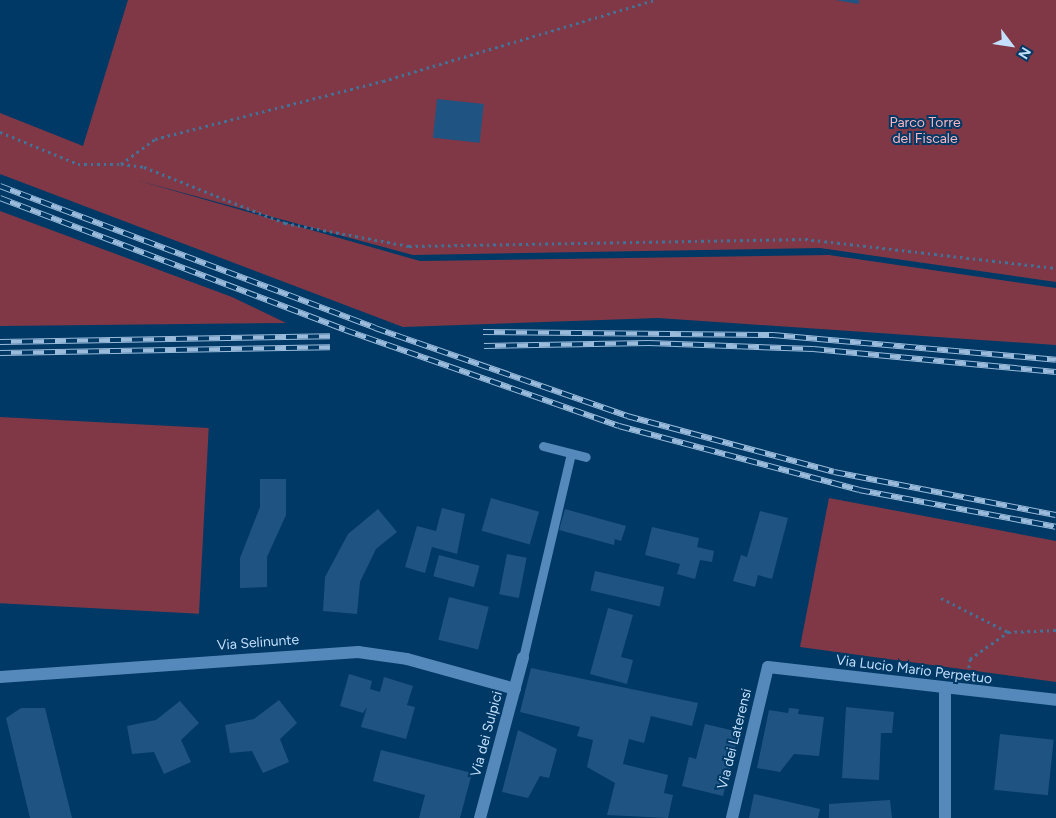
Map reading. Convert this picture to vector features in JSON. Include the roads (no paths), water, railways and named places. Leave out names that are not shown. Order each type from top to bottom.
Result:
[{"type":"street","name":"Via Selinunte","points":[[0,677],[358,652],[407,660],[515,689]]},
{"type":"street","name":"Via dei Sulpici","points":[[480,818],[523,658]]},
{"type":"street","name":"Via Lucio Mario Perpetuo","points":[[768,667],[966,692],[1056,700]]},
{"type":"street","name":"Via dei Laterensi","points":[[732,818],[768,667]]},
{"type":"street","points":[[944,688],[945,818]]},
{"type":"lane","points":[[543,446],[586,457]]},
{"type":"lane","points":[[523,658],[571,454]]},
{"type":"railway","points":[[0,186],[375,328],[627,416],[834,472],[1056,515]]},
{"type":"railway","points":[[0,198],[345,330],[619,426],[859,490],[1056,527]]},
{"type":"railway","points":[[483,332],[773,335],[1056,360]]},
{"type":"railway","points":[[0,342],[330,336]]},
{"type":"railway","points":[[484,346],[649,343],[813,349],[1056,372]]},
{"type":"railway","points":[[0,353],[330,347]]},
{"type":"park label","name":"Parco Torre del Fiscale","points":[[925,132]]}]
